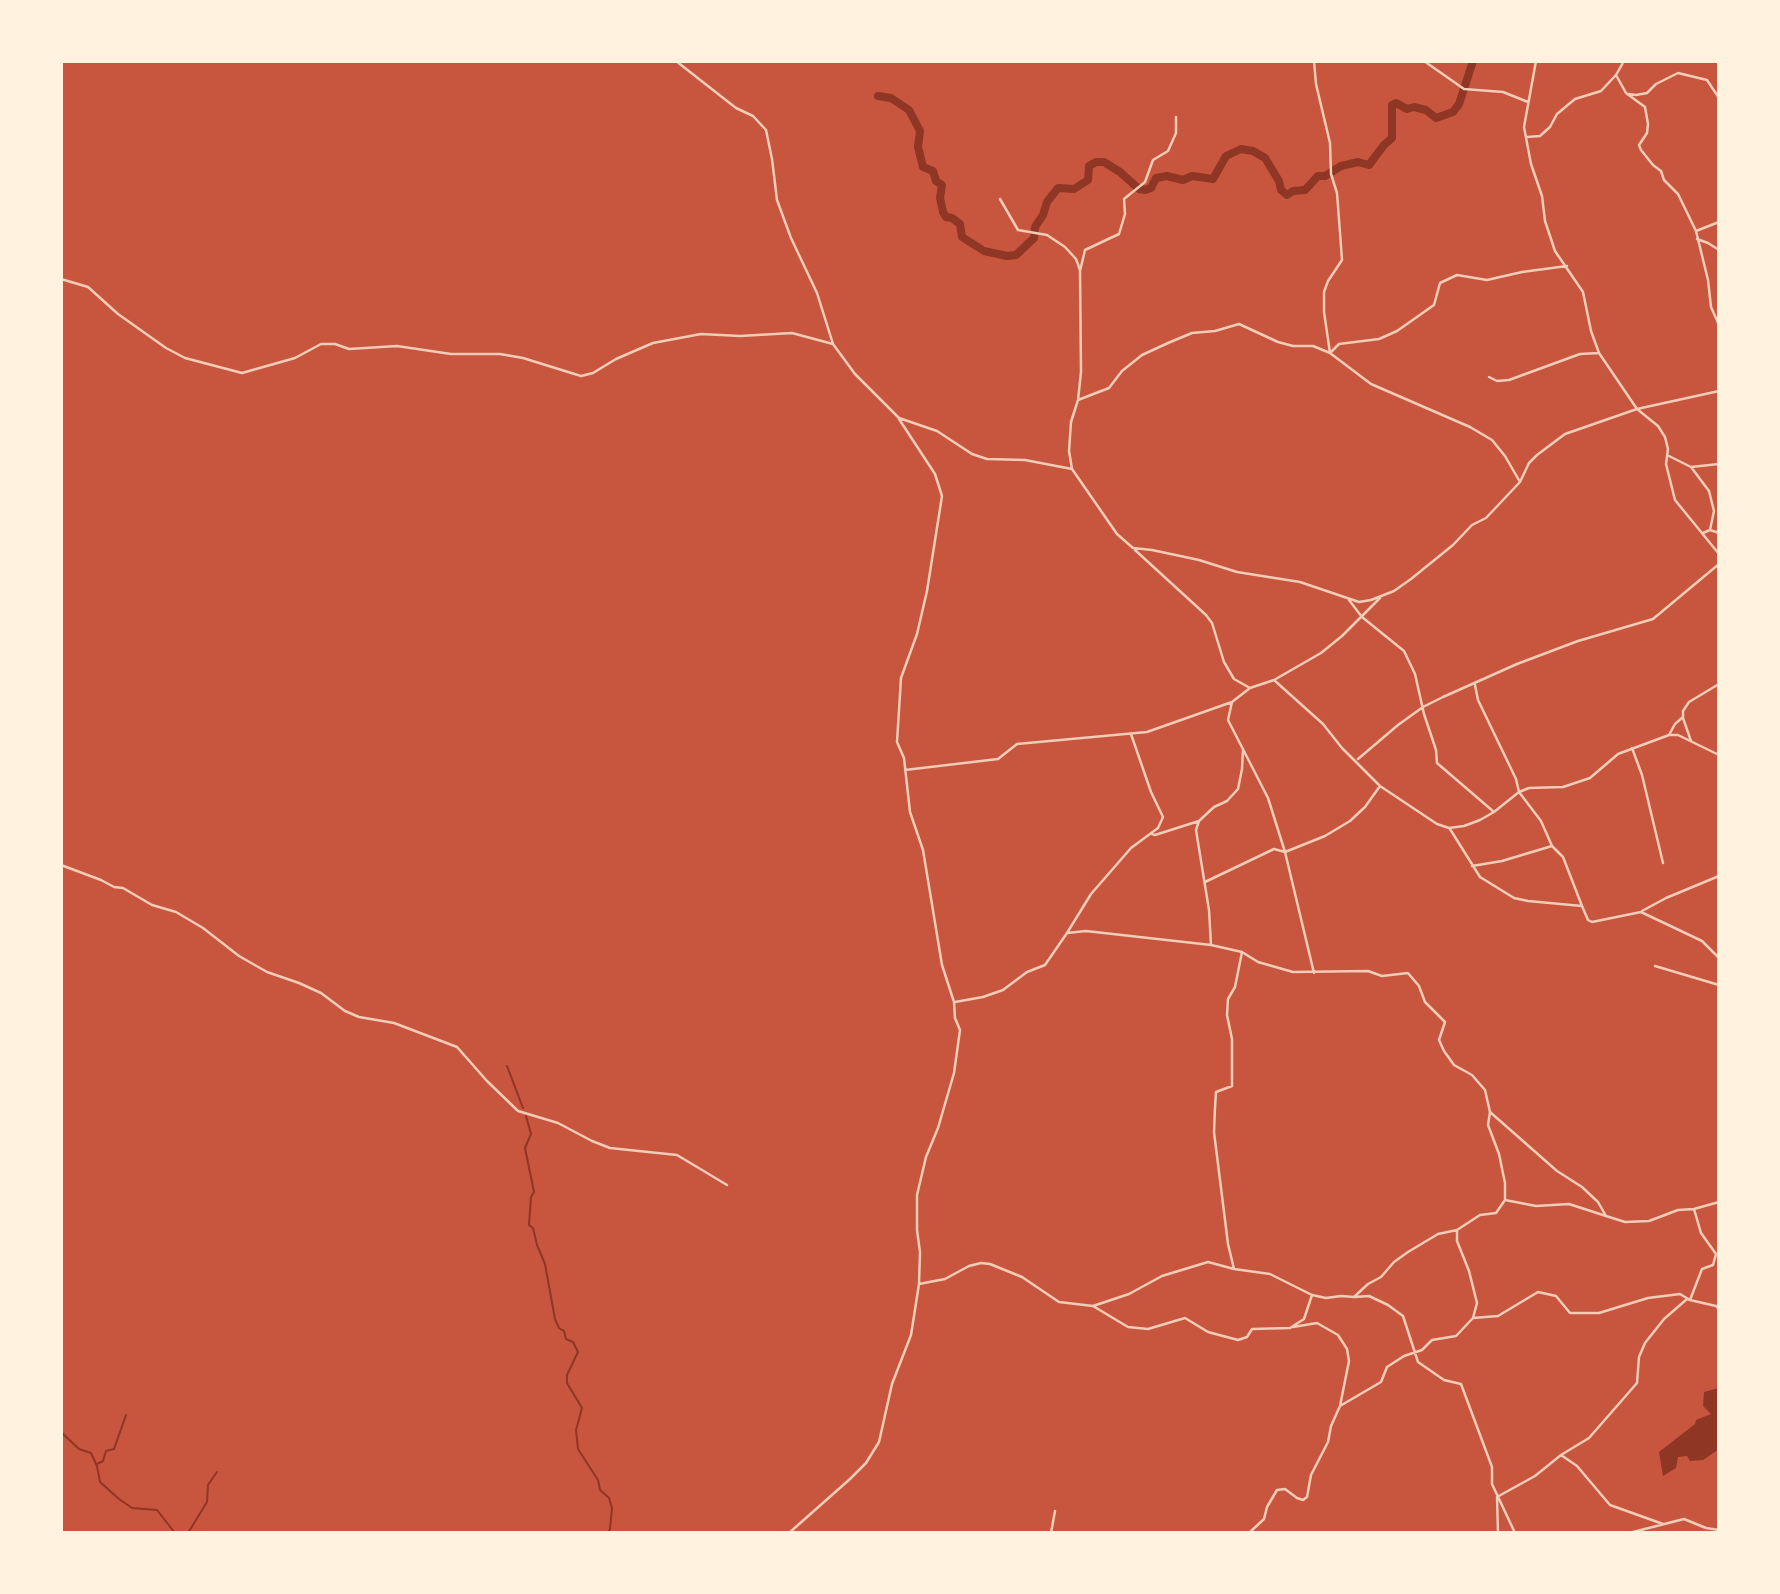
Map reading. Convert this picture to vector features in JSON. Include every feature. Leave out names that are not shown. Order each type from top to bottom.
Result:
[{"type":"street","points":[[676,61],[736,108],[753,116],[766,130],[777,200],[790,238],[817,293],[833,345],[855,374],[899,418],[935,474],[942,496],[928,591],[917,634],[901,678],[897,742],[904,758],[910,812],[923,850],[942,965],[960,1030],[954,1073],[916,1195],[919,1284],[911,1335],[892,1384],[879,1442],[866,1463],[789,1533]]},
{"type":"street","points":[[1314,61],[1316,84],[1330,143],[1331,174],[1338,193],[1342,260],[1324,292],[1324,312],[1331,353]]},
{"type":"street","points":[[1424,61],[1464,89],[1503,92],[1528,102]]},
{"type":"street","points":[[1536,61],[1524,127],[1531,164],[1542,196],[1545,221],[1555,251],[1583,292],[1591,331],[1599,353],[1637,409],[1658,426],[1665,438],[1668,456],[1666,464],[1675,500],[1719,554]]},
{"type":"street","points":[[1527,137],[1540,136],[1575,99],[1601,91],[1616,75],[1624,61]]},
{"type":"street","points":[[1626,93],[1647,93],[1656,84],[1678,73],[1707,80],[1719,98]]},
{"type":"street","points":[[1616,75],[1626,93],[1645,107],[1647,133],[1639,145],[1653,166],[1661,171],[1664,180],[1678,194],[1696,231],[1712,307],[1719,325]]},
{"type":"street","points":[[1176,117],[1176,133],[1168,151],[1153,160],[1145,182],[1124,199],[1125,215],[1119,234],[1085,250],[1080,270],[1082,354],[1078,400],[1071,422],[1069,451],[1072,469],[1117,534],[1206,615],[1212,623],[1218,648],[1229,672],[1241,684],[1250,688]]},
{"type":"street","points":[[1000,199],[1018,230],[1046,235],[1065,247],[1076,259],[1080,270]]},
{"type":"street","points":[[1696,231],[1719,222]]},
{"type":"street","points":[[1697,239],[1719,250]]},
{"type":"street","points":[[1331,353],[1339,344],[1379,338],[1397,331],[1434,305],[1440,283],[1457,275],[1487,280],[1567,266]]},
{"type":"street","points":[[61,279],[88,287],[118,314],[185,358],[242,373],[295,358],[321,344],[335,344],[349,349],[397,346],[451,354],[500,354],[523,358],[581,376],[593,373],[616,359],[653,343],[701,334],[740,337],[792,333],[833,345]]},
{"type":"street","points":[[1078,400],[1109,388],[1122,371],[1142,355],[1192,332],[1215,331],[1239,324],[1278,342],[1293,346],[1313,346],[1331,353],[1371,384],[1470,427],[1492,440],[1520,482]]},
{"type":"street","points":[[1489,377],[1497,381],[1509,380],[1580,354],[1599,353]]},
{"type":"street","points":[[905,771],[998,759],[1017,744],[1147,732],[1232,702],[1250,688],[1274,680],[1321,653],[1383,596],[1411,579],[1454,545],[1472,525],[1486,518],[1520,482],[1529,463],[1565,435],[1637,409],[1719,391]]},
{"type":"street","points":[[899,418],[937,431],[964,449],[987,459],[1025,460],[1072,469]]},
{"type":"street","points":[[1668,456],[1691,467],[1701,478],[1714,503],[1710,530]]},
{"type":"street","points":[[1691,467],[1719,464]]},
{"type":"street","points":[[1714,503],[1719,500]]},
{"type":"street","points":[[1703,533],[1710,530],[1719,533]]},
{"type":"street","points":[[1133,548],[1199,560],[1237,572],[1300,582],[1359,602],[1383,596]]},
{"type":"street","points":[[1356,760],[1423,707],[1517,664],[1578,641],[1653,619],[1719,564]]},
{"type":"street","points":[[1349,600],[1362,617],[1404,650],[1415,674],[1436,750],[1437,763],[1494,812]]},
{"type":"street","points":[[1274,680],[1323,724],[1342,748],[1380,786],[1437,824],[1449,828],[1464,826],[1494,812],[1519,792],[1529,788],[1563,787],[1590,778],[1618,754],[1669,735],[1678,735],[1719,755]]},
{"type":"street","points":[[1475,684],[1478,700],[1516,779],[1519,792],[1541,821],[1552,846],[1563,858],[1588,920],[1592,922],[1641,912],[1667,898],[1719,877]]},
{"type":"street","points":[[1691,741],[1683,711],[1689,702],[1719,684]]},
{"type":"street","points":[[1232,702],[1228,720],[1268,798],[1285,852],[1314,973]]},
{"type":"street","points":[[1669,735],[1683,717]]},
{"type":"street","points":[[954,1002],[995,994],[1027,972],[1045,965],[1091,894],[1131,848],[1158,828],[1163,817],[1151,792],[1131,734]]},
{"type":"street","points":[[1633,748],[1646,789],[1663,863]]},
{"type":"street","points":[[1150,834],[1156,835],[1199,821],[1214,807],[1227,802],[1238,789],[1242,749]]},
{"type":"street","points":[[1204,883],[1274,849],[1285,852],[1325,836],[1350,821],[1365,807],[1380,786]]},
{"type":"street","points":[[1199,821],[1196,830],[1209,911],[1211,945]]},
{"type":"street","points":[[1449,828],[1480,877],[1514,898],[1582,906]]},
{"type":"street","points":[[1472,866],[1502,861],[1552,846]]},
{"type":"street","points":[[61,865],[114,887],[123,888],[152,905],[176,912],[203,928],[239,956],[267,972],[321,993],[345,1011],[359,1017],[394,1023],[457,1047],[518,1111],[558,1123],[610,1148],[677,1155],[727,1185]]},
{"type":"street","points":[[1641,912],[1702,941],[1719,958]]},
{"type":"street","points":[[1067,933],[1086,931],[1211,945],[1242,952],[1258,962],[1293,972],[1368,971],[1382,976],[1408,973],[1419,986],[1425,1002],[1445,1022],[1439,1040],[1444,1051],[1454,1065],[1472,1075],[1485,1090],[1490,1112],[1488,1125],[1499,1154],[1505,1183],[1505,1200],[1496,1213],[1480,1215],[1457,1230],[1438,1234],[1408,1252],[1354,1297]]},
{"type":"street","points":[[1234,1269],[1227,1244],[1214,1132],[1216,1092],[1232,1086],[1233,1038],[1227,1015],[1228,999],[1242,952]]},
{"type":"street","points":[[1655,966],[1719,985]]},
{"type":"street","points":[[1490,1112],[1557,1171],[1582,1187],[1598,1202],[1606,1216]]},
{"type":"street","points":[[1505,1200],[1536,1206],[1569,1204],[1625,1222],[1649,1221],[1678,1210],[1719,1202]]},
{"type":"street","points":[[1690,1300],[1703,1269],[1713,1265],[1716,1254],[1702,1233],[1694,1209]]},
{"type":"street","points":[[1340,1406],[1381,1382],[1387,1367],[1404,1356],[1415,1354],[1432,1340],[1456,1336],[1473,1318],[1477,1303],[1469,1271],[1457,1241],[1457,1230]]},
{"type":"street","points":[[1093,1307],[1129,1294],[1162,1276],[1208,1262],[1270,1274],[1312,1295],[1326,1298],[1369,1296],[1388,1305],[1402,1316],[1415,1354],[1426,1369],[1444,1380],[1461,1384],[1475,1426],[1485,1443],[1492,1467],[1492,1485],[1515,1533]]},
{"type":"street","points":[[919,1284],[945,1279],[969,1266],[990,1264],[1022,1277],[1059,1302],[1093,1307],[1128,1327],[1148,1329],[1185,1318],[1208,1332],[1232,1339],[1247,1337],[1252,1329],[1317,1324],[1338,1335],[1347,1349],[1349,1361],[1340,1406],[1331,1426],[1328,1442],[1311,1475],[1307,1497],[1303,1500],[1285,1489],[1277,1490],[1267,1507],[1264,1519],[1248,1533]]},
{"type":"street","points":[[1473,1318],[1498,1316],[1538,1292],[1556,1296],[1570,1313],[1586,1314],[1610,1310],[1648,1297],[1680,1294],[1719,1309]]},
{"type":"street","points":[[1290,1328],[1304,1319],[1312,1295]]},
{"type":"street","points":[[1497,1497],[1535,1476],[1561,1455],[1589,1438],[1637,1383],[1639,1357],[1645,1343],[1664,1319],[1687,1299],[1690,1300]]},
{"type":"street","points":[[1561,1455],[1577,1466],[1610,1506],[1663,1524]]},
{"type":"street","points":[[1497,1497],[1498,1533]]},
{"type":"street","points":[[1051,1533],[1055,1511]]},
{"type":"street","points":[[1629,1533],[1684,1518],[1706,1528],[1719,1530]]},
{"type":"shaded area","points":[[1719,1388],[1719,1449],[1703,1460],[1690,1461],[1687,1456],[1678,1457],[1676,1468],[1663,1476],[1659,1452],[1695,1424],[1696,1420],[1711,1414],[1703,1406],[1704,1392]]},
{"type":"waterway","points":[[878,96],[891,98],[909,110],[920,131],[918,147],[923,167],[933,171],[936,181],[942,185],[940,198],[943,212],[946,217],[960,224],[962,237],[984,251],[1007,256],[1016,255],[1034,238],[1035,227],[1047,202],[1058,188],[1074,189],[1088,180],[1089,166],[1096,162],[1104,162],[1139,189],[1145,190],[1151,188],[1156,178],[1167,176],[1183,180],[1192,176],[1213,179],[1226,156],[1241,149],[1253,151],[1265,158],[1279,181],[1281,190],[1287,195],[1293,191],[1305,190],[1318,176],[1325,176],[1341,166],[1358,162],[1369,165],[1392,138],[1392,105],[1396,103],[1407,109],[1414,107],[1426,110],[1436,118],[1453,112],[1459,104],[1473,61]]},
{"type":"waterway","points":[[507,1066],[523,1108]]},
{"type":"waterway","points":[[526,1116],[531,1134],[525,1148],[534,1192],[531,1197],[529,1225],[533,1228],[545,1264],[555,1319],[559,1328],[564,1331],[566,1339],[573,1342],[578,1352],[567,1375],[567,1383],[582,1408],[576,1430],[578,1449],[598,1480],[600,1490],[609,1498],[612,1508],[608,1533]]},
{"type":"waterway","points":[[97,1464],[103,1461],[106,1451],[114,1449],[126,1415]]},
{"type":"waterway","points":[[61,1432],[79,1449],[91,1453],[100,1482],[119,1499],[132,1508],[157,1510],[175,1533]]},
{"type":"waterway","points":[[188,1533],[207,1502],[208,1485],[217,1472]]}]
